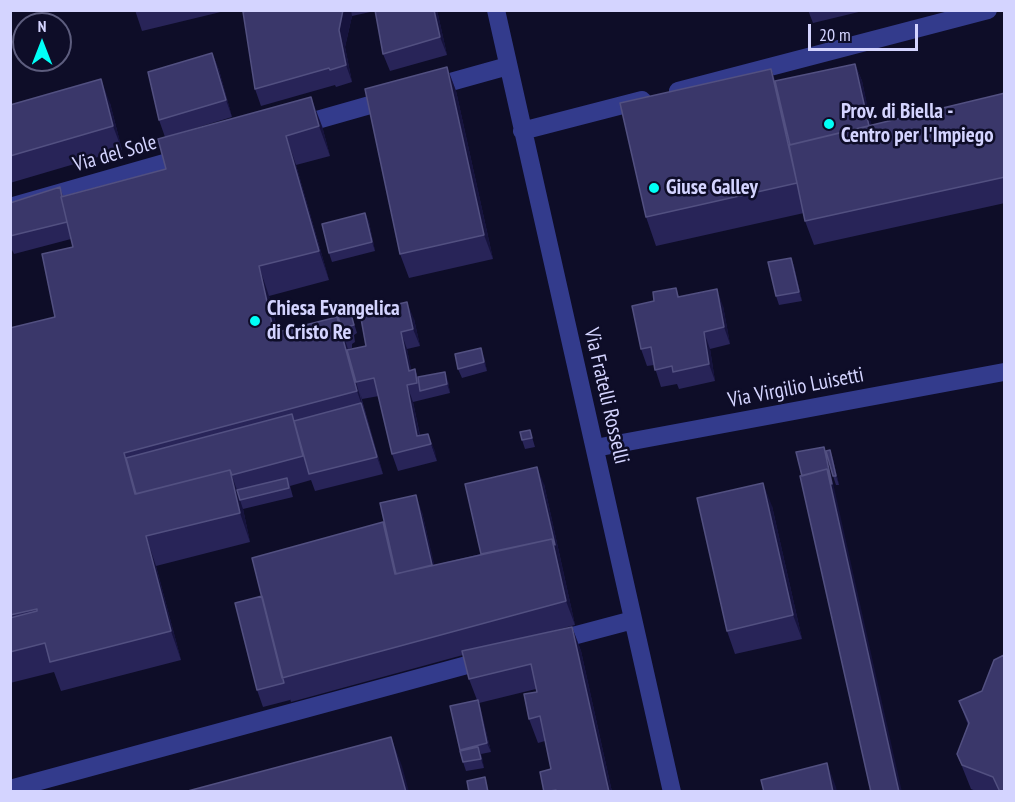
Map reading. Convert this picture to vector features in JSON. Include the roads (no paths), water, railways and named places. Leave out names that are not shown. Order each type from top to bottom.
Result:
[{"type":"street","name":"Via Fratelli Rosselli","points":[[496,10],[672,792]]},
{"type":"street","points":[[522,131],[988,10]]},
{"type":"street","points":[[282,130],[508,66]]},
{"type":"street","name":"Via del Sole","points":[[10,207],[203,153]]},
{"type":"street","name":"Via Virgilio Luisetti","points":[[596,448],[1005,372]]},
{"type":"street","points":[[541,645],[633,620]]},
{"type":"street","points":[[10,789],[506,654]]},
{"type":"place","name":"Prov. di Biella - Centro per l'Impiego","points":[[829,124]]},
{"type":"place","name":"Giuse Galley","points":[[654,188]]},
{"type":"place","name":"Chiesa Evangelica di Cristo Re","points":[[255,321]]}]
